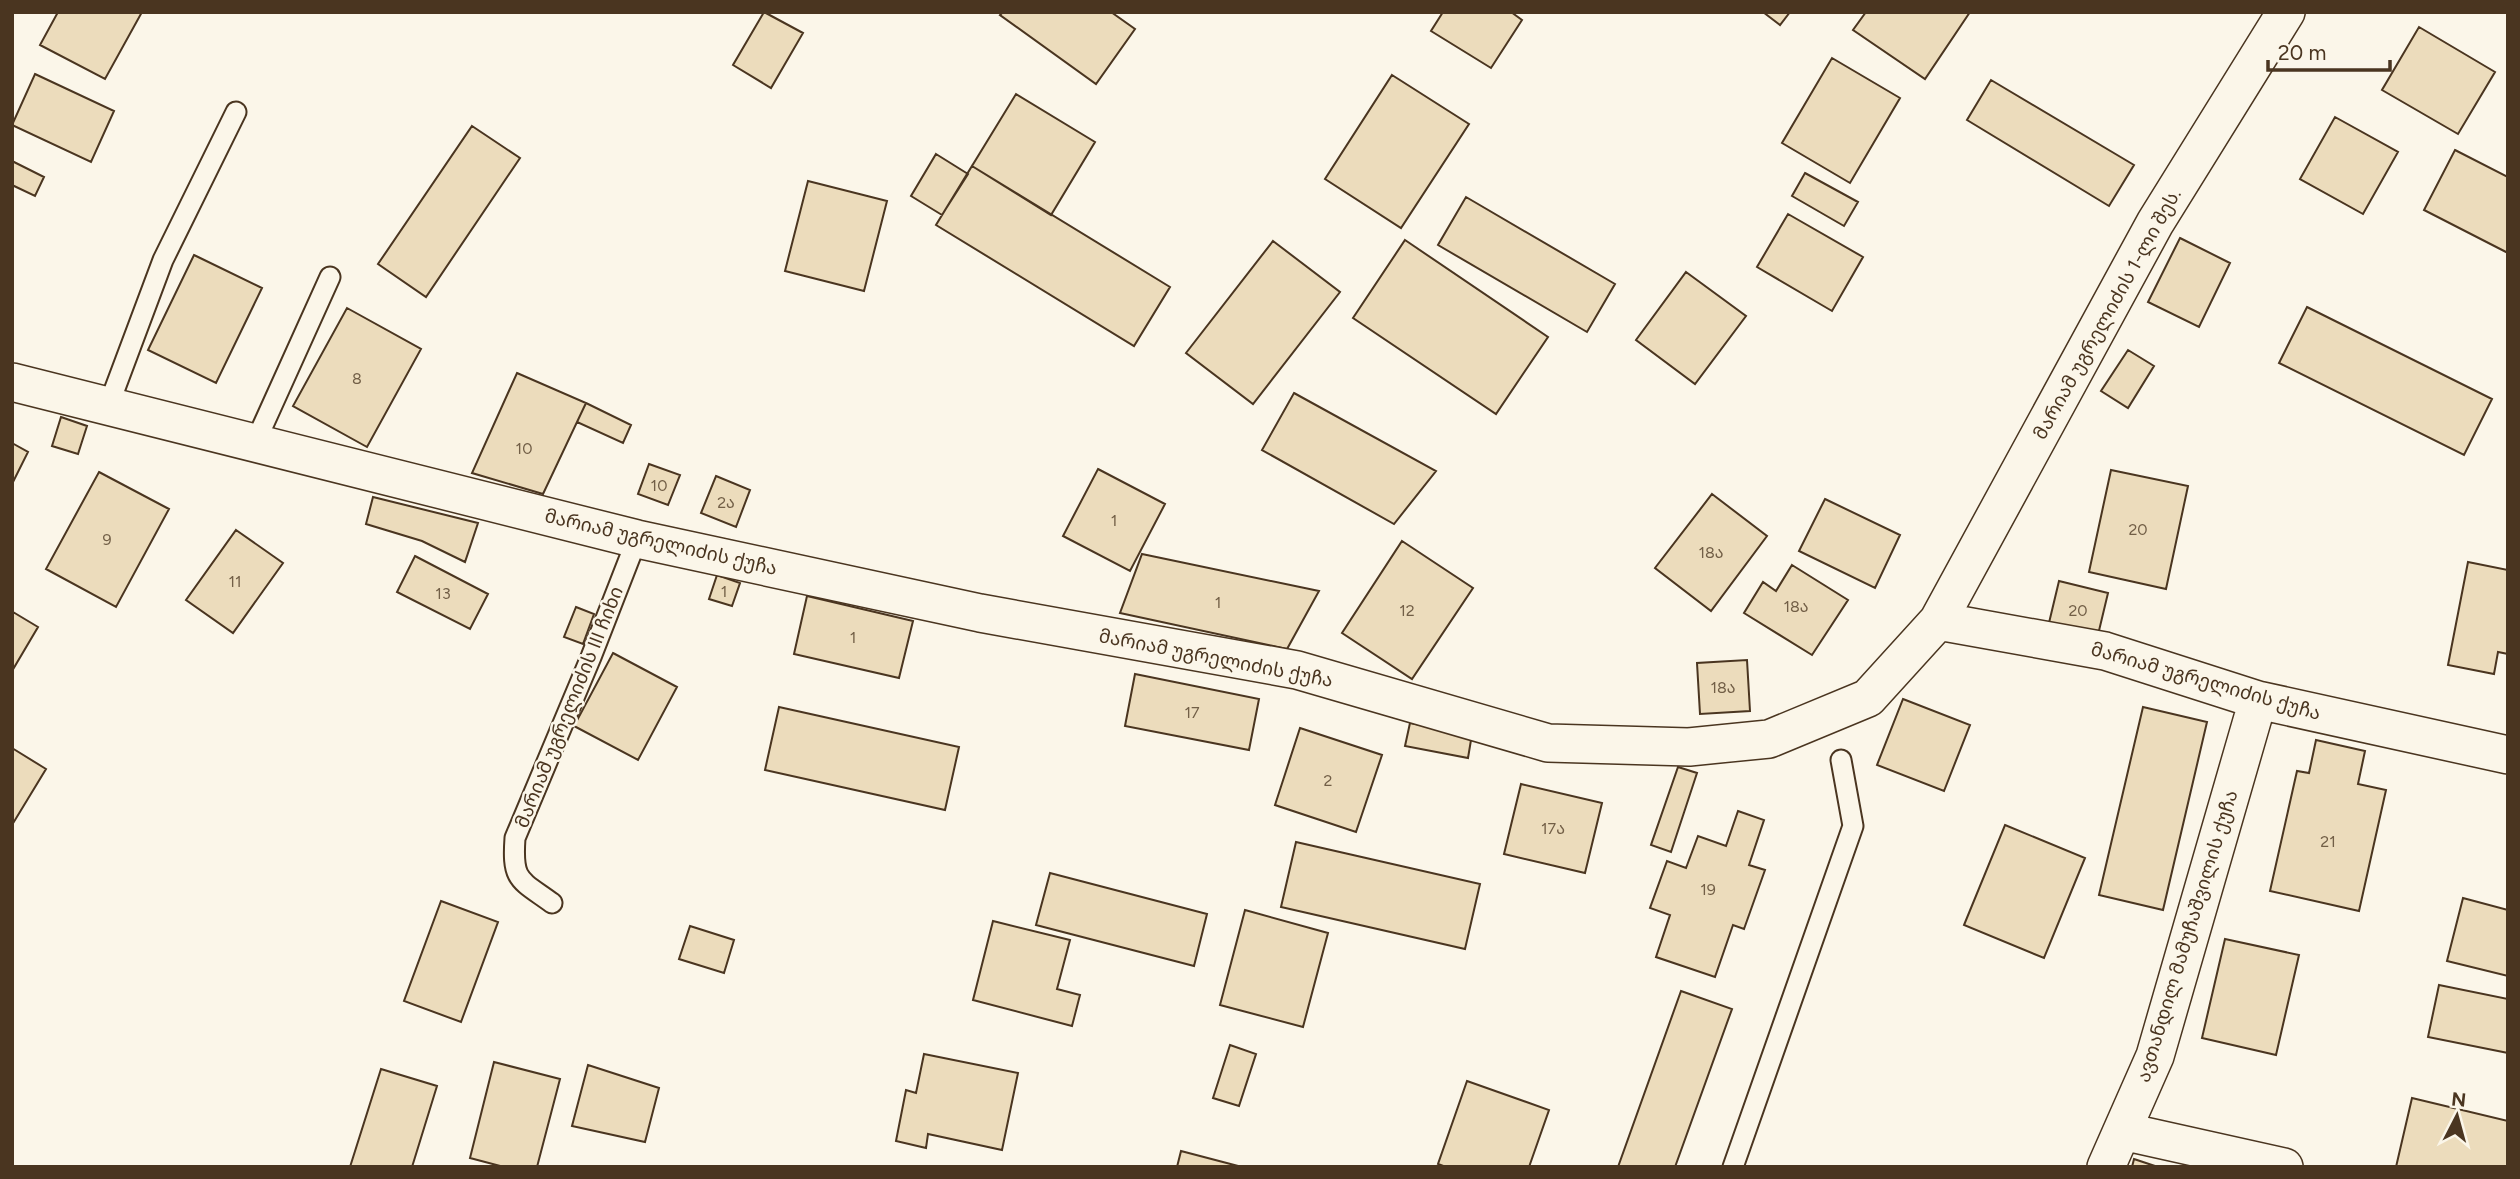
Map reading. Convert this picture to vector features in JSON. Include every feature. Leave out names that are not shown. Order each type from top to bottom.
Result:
[{"type":"street","name":"მარიამ უგრელიძის 1-ლი შეს.","points":[[1938,621],[2155,223],[2286,12]]},
{"type":"street","name":"მარიამ უგრელიძის ქუჩა","points":[[12,383],[637,539],[980,612],[1297,670],[1548,743],[1689,747],[1769,738],[1868,698],[1938,621],[2105,651],[2258,700],[2508,755]]},
{"type":"street","name":"ავთანდილ მამუჩაშვილის ქუჩა","points":[[2106,1167],[2155,1056],[2258,700]]},
{"type":"street","points":[[2122,1130],[2284,1167]]},
{"type":"lane","points":[[108,407],[163,260],[236,113]]},
{"type":"lane","points":[[255,443],[330,277]]},
{"type":"lane","name":"მარიამ უგრელიძის III ჩიხი","points":[[552,903],[519,879],[513,863],[515,838],[637,539]]},
{"type":"lane","points":[[1732,1167],[1853,825],[1841,760]]},
{"type":"building","points":[[58,12],[142,12],[105,79],[40,45]]},
{"type":"building","points":[[764,12],[803,33],[771,88],[733,65]]},
{"type":"building","points":[[1003,12],[1111,12],[1135,29],[1096,84],[1000,15]]},
{"type":"building","points":[[1443,12],[1511,12],[1522,20],[1491,68],[1431,31]]},
{"type":"building","points":[[1763,12],[1790,12],[1780,25]]},
{"type":"building","points":[[1866,12],[1970,12],[1925,79],[1853,30]]},
{"type":"building","points":[[2419,27],[2495,72],[2458,134],[2382,90]]},
{"type":"building","points":[[1832,58],[1900,98],[1850,183],[1782,143]]},
{"type":"building","points":[[35,74],[114,111],[91,162],[12,125]]},
{"type":"building","points":[[1392,75],[1469,124],[1401,228],[1325,179]]},
{"type":"building","points":[[1991,80],[2134,165],[2109,206],[1967,120]]},
{"type":"building","points":[[1016,94],[1095,142],[1051,215],[972,166]]},
{"type":"building","points":[[2335,117],[2398,152],[2363,214],[2300,179]]},
{"type":"building","points":[[472,126],[520,158],[426,297],[378,264]]},
{"type":"building","points":[[2455,150],[2508,177],[2508,253],[2424,210]]},
{"type":"building","points":[[936,154],[968,174],[942,215],[911,196]]},
{"type":"building","points":[[12,161],[44,177],[35,196],[12,185]]},
{"type":"building","points":[[972,166],[1170,287],[1134,346],[936,225]]},
{"type":"building","points":[[1805,173],[1858,202],[1844,226],[1792,196]]},
{"type":"building","points":[[808,181],[887,201],[864,291],[785,271]]},
{"type":"building","points":[[1466,197],[1615,284],[1587,332],[1438,245]]},
{"type":"building","points":[[1788,214],[1863,257],[1832,311],[1757,267]]},
{"type":"building","points":[[2180,238],[2230,263],[2199,327],[2148,302]]},
{"type":"building","points":[[1405,240],[1548,337],[1496,414],[1353,318]]},
{"type":"building","points":[[1273,241],[1340,292],[1253,404],[1186,353]]},
{"type":"building","points":[[194,255],[262,288],[216,383],[148,350]]},
{"type":"building","points":[[1686,272],[1746,316],[1695,384],[1636,340]]},
{"type":"building","points":[[2307,307],[2492,399],[2464,455],[2279,363]]},
{"type":"building","points":[[347,308],[421,349],[367,447],[293,406]]},
{"type":"building","points":[[2128,350],[2154,366],[2128,408],[2101,391]]},
{"type":"building","points":[[517,373],[586,403],[543,494],[472,473]]},
{"type":"building","points":[[1294,393],[1436,471],[1394,524],[1262,450]]},
{"type":"building","points":[[586,403],[631,425],[623,443],[577,422]]},
{"type":"building","points":[[61,417],[87,426],[78,454],[52,446]]},
{"type":"building","points":[[12,443],[28,452],[12,484]]},
{"type":"building","points":[[649,464],[680,475],[668,505],[638,494]]},
{"type":"building","points":[[1098,469],[1165,504],[1130,571],[1063,536]]},
{"type":"building","points":[[2111,470],[2188,486],[2166,589],[2089,572]]},
{"type":"building","points":[[99,472],[169,509],[116,607],[46,569]]},
{"type":"building","points":[[716,476],[750,490],[736,527],[701,513]]},
{"type":"building","points":[[1712,494],[1767,536],[1711,611],[1655,568]]},
{"type":"building","points":[[373,497],[478,523],[465,562],[422,541],[366,524]]},
{"type":"building","points":[[1825,499],[1900,535],[1875,588],[1799,551]]},
{"type":"building","points":[[236,530],[283,563],[233,633],[186,600]]},
{"type":"building","points":[[1402,541],[1473,588],[1412,679],[1342,633]]},
{"type":"building","points":[[1142,554],[1319,591],[1287,649],[1120,613]]},
{"type":"building","points":[[415,556],[488,594],[470,629],[397,592]]},
{"type":"building","points":[[2468,562],[2508,570],[2508,654],[2498,652],[2494,674],[2448,665]]},
{"type":"building","points":[[1792,565],[1848,600],[1812,655],[1744,613],[1763,582],[1776,591]]},
{"type":"building","points":[[717,575],[740,583],[732,606],[709,599]]},
{"type":"building","points":[[2059,581],[2108,593],[2097,639],[2048,627]]},
{"type":"building","points":[[807,596],[913,621],[899,678],[794,654]]},
{"type":"building","points":[[576,607],[594,614],[583,644],[564,637]]},
{"type":"building","points":[[12,612],[38,627],[12,671]]},
{"type":"building","points":[[613,653],[677,687],[638,760],[574,726]]},
{"type":"building","points":[[1747,660],[1750,711],[1700,714],[1697,663]]},
{"type":"building","points":[[1135,674],[1259,699],[1249,750],[1125,726]]},
{"type":"building","points":[[1903,699],[1970,725],[1944,791],[1877,765]]},
{"type":"building","points":[[779,707],[959,747],[945,810],[765,770]]},
{"type":"building","points":[[2143,707],[2207,722],[2163,910],[2099,895]]},
{"type":"building","points":[[1410,723],[1472,734],[1468,758],[1405,746]]},
{"type":"building","points":[[1300,728],[1382,755],[1356,832],[1275,805]]},
{"type":"building","points":[[2316,740],[2365,751],[2358,784],[2386,790],[2359,911],[2270,891],[2297,771],[2309,773]]},
{"type":"building","points":[[12,748],[46,769],[12,825]]},
{"type":"building","points":[[1678,767],[1697,773],[1671,852],[1651,845]]},
{"type":"building","points":[[1521,784],[1602,803],[1585,873],[1504,854]]},
{"type":"building","points":[[1738,811],[1764,820],[1749,865],[1765,870],[1744,929],[1733,925],[1715,977],[1656,957],[1670,915],[1650,908],[1667,861],[1686,868],[1698,836],[1726,846]]},
{"type":"building","points":[[2005,825],[2085,858],[2044,958],[1964,925]]},
{"type":"building","points":[[1296,842],[1480,884],[1465,949],[1281,907]]},
{"type":"building","points":[[1050,873],[1207,914],[1194,966],[1036,925]]},
{"type":"building","points":[[2463,898],[2508,910],[2508,976],[2447,961]]},
{"type":"building","points":[[441,901],[498,922],[461,1022],[404,1001]]},
{"type":"building","points":[[1245,910],[1328,933],[1303,1027],[1220,1005]]},
{"type":"building","points":[[993,921],[1070,940],[1057,989],[1080,995],[1072,1026],[973,1000]]},
{"type":"building","points":[[690,926],[734,940],[724,973],[679,959]]},
{"type":"building","points":[[2225,939],[2299,955],[2276,1055],[2202,1038]]},
{"type":"building","points":[[2439,985],[2508,999],[2508,1053],[2428,1037]]},
{"type":"building","points":[[1681,991],[1732,1009],[1675,1167],[1618,1167]]},
{"type":"building","points":[[1230,1045],[1256,1054],[1239,1106],[1213,1098]]},
{"type":"building","points":[[924,1054],[1018,1073],[1002,1150],[928,1134],[926,1148],[896,1141],[906,1090],[916,1093]]},
{"type":"building","points":[[494,1062],[560,1079],[537,1167],[504,1167],[470,1158]]},
{"type":"building","points":[[588,1065],[659,1088],[645,1142],[572,1126]]},
{"type":"building","points":[[381,1069],[437,1086],[412,1167],[350,1167]]},
{"type":"building","points":[[1467,1081],[1549,1110],[1529,1167],[1446,1167],[1438,1164]]},
{"type":"building","points":[[2412,1098],[2508,1121],[2508,1167],[2396,1167]]},
{"type":"building","points":[[1181,1151],[1242,1167],[1177,1167]]},
{"type":"building","points":[[2134,1159],[2158,1167],[2132,1167]]}]
